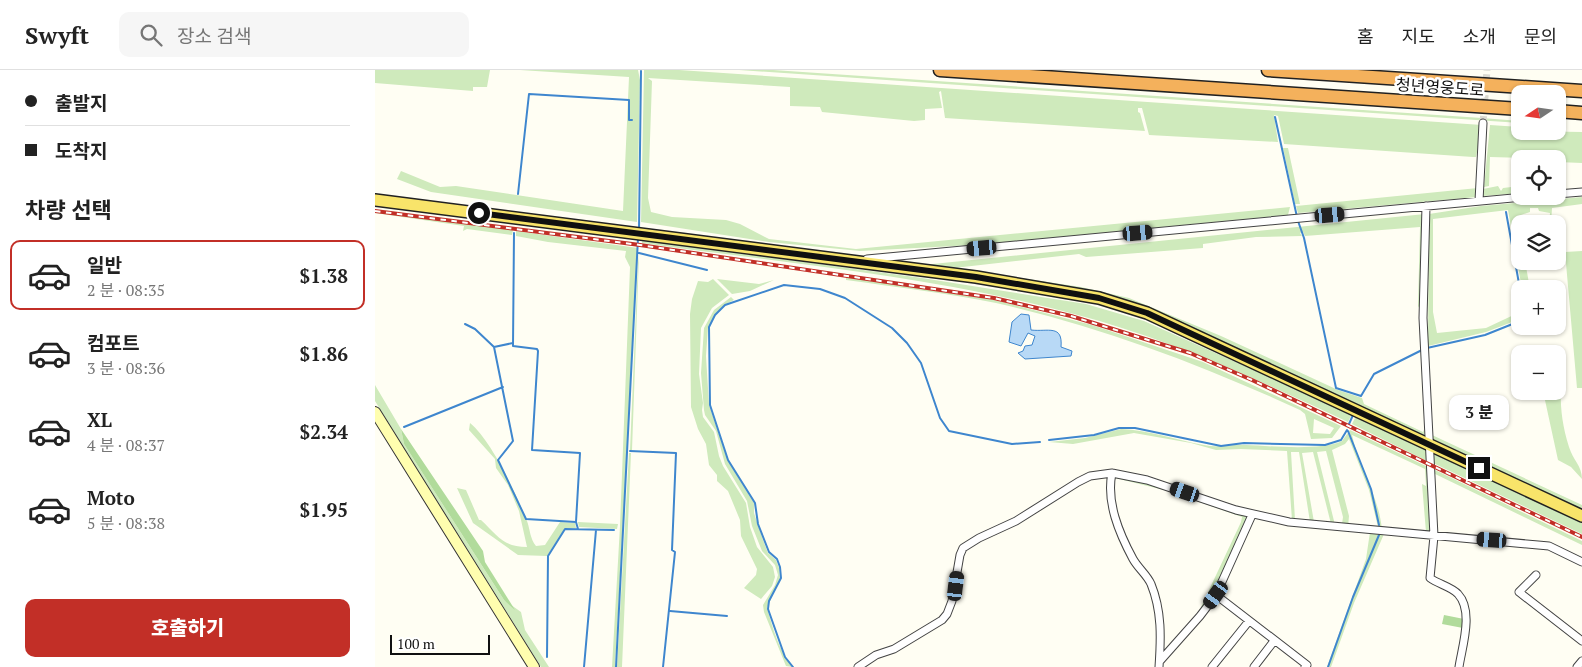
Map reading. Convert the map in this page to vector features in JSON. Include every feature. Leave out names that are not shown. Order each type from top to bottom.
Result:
[{"type":"highway","name":"청년영웅도로","points":[[939,70],[1511,108]]},
{"type":"highway","name":"청년영웅도로","points":[[1268,70],[1582,91]]},
{"type":"highway","points":[[1566,112],[1582,113]]},
{"type":"main road","points":[[378,199],[847,262],[976,277],[1123,304],[1147,313],[1582,516]]},
{"type":"main road","points":[[375,412],[534,667]]},
{"type":"street","points":[[1479,201],[1483,123]]},
{"type":"street","points":[[1566,193],[1582,192]]},
{"type":"street","points":[[847,262],[1511,198]]},
{"type":"street","points":[[1426,206],[1423,318],[1434,536],[1430,578],[1457,593],[1463,602],[1466,617],[1459,667]]},
{"type":"street","points":[[858,667],[875,655],[894,649],[942,620],[947,614],[952,601],[959,555],[970,542],[1016,521],[1090,476],[1112,472],[1147,480],[1252,515],[1307,525],[1549,546],[1582,562]]},
{"type":"street","points":[[1112,472],[1108,488],[1113,514],[1134,560],[1150,583],[1156,602],[1160,622],[1160,664]]},
{"type":"street","points":[[1160,664],[1216,595],[1252,515]]},
{"type":"street","points":[[1536,575],[1519,592],[1582,641]]},
{"type":"street","points":[[1216,595],[1307,665],[1305,667]]},
{"type":"street","points":[[1212,667],[1249,621]]},
{"type":"street","points":[[1254,667],[1274,640]]},
{"type":"street","points":[[1577,667],[1582,661]]},
{"type":"green space","points":[[375,70],[490,70],[487,87],[473,87],[473,91],[375,83]]},
{"type":"green space","points":[[520,70],[638,70],[640,80],[637,222],[431,192],[397,179],[401,171],[440,187],[456,186],[623,211],[629,77]]},
{"type":"green space","points":[[644,70],[679,70],[1482,125],[1476,157],[1473,157],[1284,144],[1278,116],[1274,115],[1278,142],[1149,135],[1142,108],[1138,108],[1138,112],[1140,113],[1145,131],[945,118],[941,91],[939,92],[942,108],[925,109],[925,120],[914,121],[822,112],[820,107],[790,106],[790,87],[648,78],[652,81],[648,198],[651,212],[672,217],[726,220],[740,224],[769,239],[856,249],[1290,207],[1288,215],[973,245],[860,251],[769,242],[641,222]]},
{"type":"green space","points":[[739,70],[773,70],[1482,118],[1511,120],[1511,122]]},
{"type":"green space","points":[[1490,125],[1511,126],[1511,140],[1566,140],[1566,132],[1582,132],[1582,163],[1566,162],[1566,150],[1511,150],[1511,158],[1490,157],[1489,186],[1484,187]]},
{"type":"green space","points":[[1283,148],[1288,148],[1300,204],[1295,204]]},
{"type":"green space","points":[[1498,186],[1501,191],[1503,188],[1511,187],[1511,194],[1483,196],[1483,189]]},
{"type":"green space","points":[[1478,188],[1477,197],[1298,213],[1296,206]]},
{"type":"green space","points":[[1582,197],[1582,204],[1552,208],[1552,215],[1539,211],[1538,208],[1530,208],[1530,212],[1521,215],[1511,215],[1511,227],[1508,210],[1433,219],[1433,312],[1437,333],[1486,328],[1511,316],[1511,322],[1486,332],[1428,346],[1429,214],[1511,203],[1511,205],[1566,205],[1566,198]]},
{"type":"green space","points":[[375,211],[513,230],[512,235],[467,229],[463,231],[464,226],[375,213]]},
{"type":"green space","points":[[1425,214],[1421,311],[1418,306],[1420,227],[1305,236],[1303,232],[1300,233],[1302,236],[1256,237],[1203,244],[1203,248],[1086,257],[1079,254],[954,268],[1081,287],[1129,298],[1221,336],[1338,390],[1362,398],[1364,404],[1423,432],[1425,427],[1424,435],[1151,310],[923,265]]},
{"type":"green space","points":[[516,231],[638,248],[615,667],[612,667],[620,526],[630,267],[625,257],[626,251],[548,242],[516,236]]},
{"type":"green space","points":[[642,240],[922,278],[1086,304],[1144,321],[1352,414],[1348,422],[1248,376],[1179,348],[1110,324],[1021,301],[913,280],[642,243]]},
{"type":"green space","points":[[1582,251],[1582,388],[1577,388],[1566,252]]},
{"type":"green space","points":[[639,255],[632,450],[630,450],[638,263]]},
{"type":"green space","points":[[1519,270],[1527,270],[1528,280],[1520,280]]},
{"type":"green space","points":[[846,277],[994,300],[1092,325],[1203,362],[1341,426],[1332,438],[1311,439],[1305,414],[1300,410],[1189,363],[1074,324],[978,299],[846,280]],"holes":[[[1314,419],[1334,428],[1330,434],[1313,433]]]},
{"type":"green space","points":[[713,279],[729,295],[712,308],[701,328],[699,374],[703,417],[714,432],[723,466],[746,503],[750,527],[757,547],[773,567],[775,577],[772,586],[761,599],[744,588],[756,575],[757,569],[741,536],[740,520],[728,491],[717,481],[717,475],[709,465],[706,444],[698,429],[691,407],[690,314],[692,299],[698,281],[708,282]]},
{"type":"green space","points":[[717,279],[759,284],[774,280],[750,291],[732,294]]},
{"type":"green space","points":[[731,297],[734,300],[724,305],[714,315],[708,327],[706,356],[709,405],[728,461],[754,503],[754,513],[768,553],[776,560],[779,568],[780,578],[767,608],[780,646],[792,667],[786,666],[764,612],[763,605],[775,585],[778,575],[775,565],[762,551],[752,526],[747,501],[725,464],[716,431],[705,415],[704,410],[701,373],[704,328],[714,310]]},
{"type":"green space","points":[[375,385],[401,429],[404,444],[504,600],[521,612],[525,630],[549,667],[541,667],[375,401]]},
{"type":"green space","points":[[1545,400],[1561,400],[1564,429],[1569,447],[1581,470],[1582,479],[1571,467],[1558,460]]},
{"type":"green space","points":[[1356,416],[1427,451],[1427,461],[1352,424]]},
{"type":"green space","points":[[470,423],[487,442],[503,469],[527,521],[532,540],[536,546],[545,545],[560,522],[575,523],[576,528],[565,528],[547,556],[518,555],[473,523],[457,488],[466,490],[479,520],[501,540],[512,545],[527,547],[519,511],[508,485],[496,468],[495,459],[469,430]]},
{"type":"green space","points":[[401,429],[483,551],[485,562],[515,610],[504,600],[404,444]]},
{"type":"green space","points":[[1121,429],[1152,433],[1209,446],[1295,447],[1333,444],[1342,441],[1350,430],[1428,467],[1430,531],[1426,532],[1422,484],[1426,486],[1425,469],[1352,435],[1377,505],[1382,530],[1378,527],[1369,490],[1349,439],[1345,444],[1332,450],[1349,516],[1348,527],[1342,524],[1343,517],[1326,451],[1317,452],[1335,525],[1331,524],[1313,452],[1302,453],[1314,522],[1310,522],[1299,452],[1291,452],[1295,520],[1292,520],[1287,451],[1216,450],[1191,443],[1134,433],[1073,444],[1049,442],[1085,438]]},
{"type":"green space","points":[[1432,435],[1582,505],[1582,510],[1433,439]]},
{"type":"green space","points":[[629,453],[631,453],[622,667],[617,667]]},
{"type":"green space","points":[[1433,454],[1517,490],[1582,522],[1582,534],[1433,463]]},
{"type":"green space","points":[[1433,469],[1582,541],[1582,545],[1433,473]]},
{"type":"green space","points":[[1115,474],[1128,475],[1245,516],[1247,519],[1218,586],[1194,622],[1242,517],[1168,491],[1115,478]]},
{"type":"green space","points":[[578,522],[618,524],[617,529],[579,527]]},
{"type":"green space","points":[[1370,532],[1384,534],[1354,603],[1331,667],[1327,667],[1366,559]]},
{"type":"green space","points":[[1444,615],[1464,619],[1463,628],[1442,624]]},
{"type":"water","points":[[1021,314],[1029,315],[1031,330],[1057,332],[1060,335],[1061,347],[1072,351],[1071,356],[1025,359],[1018,353],[1023,351],[1025,346],[1032,345],[1035,336],[1028,333],[1021,346],[1009,342],[1012,322]]},
{"type":"waterway","points":[[639,230],[641,71]]},
{"type":"waterway","points":[[518,194],[529,94],[629,100],[629,120],[632,120]]},
{"type":"waterway","points":[[1275,117],[1297,217]]},
{"type":"waterway","points":[[1506,212],[1518,280]]},
{"type":"waterway","points":[[1298,221],[1304,238],[1336,388],[1361,396],[1374,374],[1422,350]]},
{"type":"waterway","points":[[514,233],[513,346],[537,349],[538,351],[532,450],[580,453],[576,522],[578,529]]},
{"type":"waterway","points":[[616,667],[638,238]]},
{"type":"waterway","points":[[639,253],[707,270]]},
{"type":"waterway","points":[[793,667],[785,657],[768,609],[769,601],[781,578],[780,567],[777,559],[769,552],[758,524],[755,503],[728,460],[710,405],[709,327],[715,315],[725,305],[784,285],[820,289],[845,298],[892,328],[907,343],[921,363],[940,418],[949,431],[1012,444],[1040,442]]},
{"type":"waterway","points":[[465,324],[475,329],[494,347]]},
{"type":"waterway","points":[[1427,348],[1485,335],[1511,325]]},
{"type":"waterway","points":[[513,343],[494,347],[513,441],[498,460],[526,519],[576,522]]},
{"type":"waterway","points":[[404,427],[503,387]]},
{"type":"waterway","points":[[1349,424],[1353,415]]},
{"type":"waterway","points":[[1049,440],[1094,435],[1119,428],[1135,428],[1221,446],[1244,443],[1325,445],[1341,440],[1347,430]]},
{"type":"waterway","points":[[1348,431],[1371,489],[1379,525]]},
{"type":"waterway","points":[[630,451],[676,453],[672,550],[675,552],[663,667]]},
{"type":"waterway","points":[[547,657],[548,556],[565,529],[614,530]]},
{"type":"waterway","points":[[584,667],[596,530]]},
{"type":"waterway","points":[[1328,667],[1353,597],[1379,535]]},
{"type":"waterway","points":[[670,611],[727,616]]},
{"type":"tunnel","points":[[1483,123],[1487,70]]},
{"type":"railway","points":[[375,211],[640,245],[994,298],[1071,316],[1190,353],[1252,380],[1582,537]]},
{"type":"route","points":[[479,213],[847,262],[976,277],[1099,298],[1123,304],[1147,313],[1479,468]]}]
